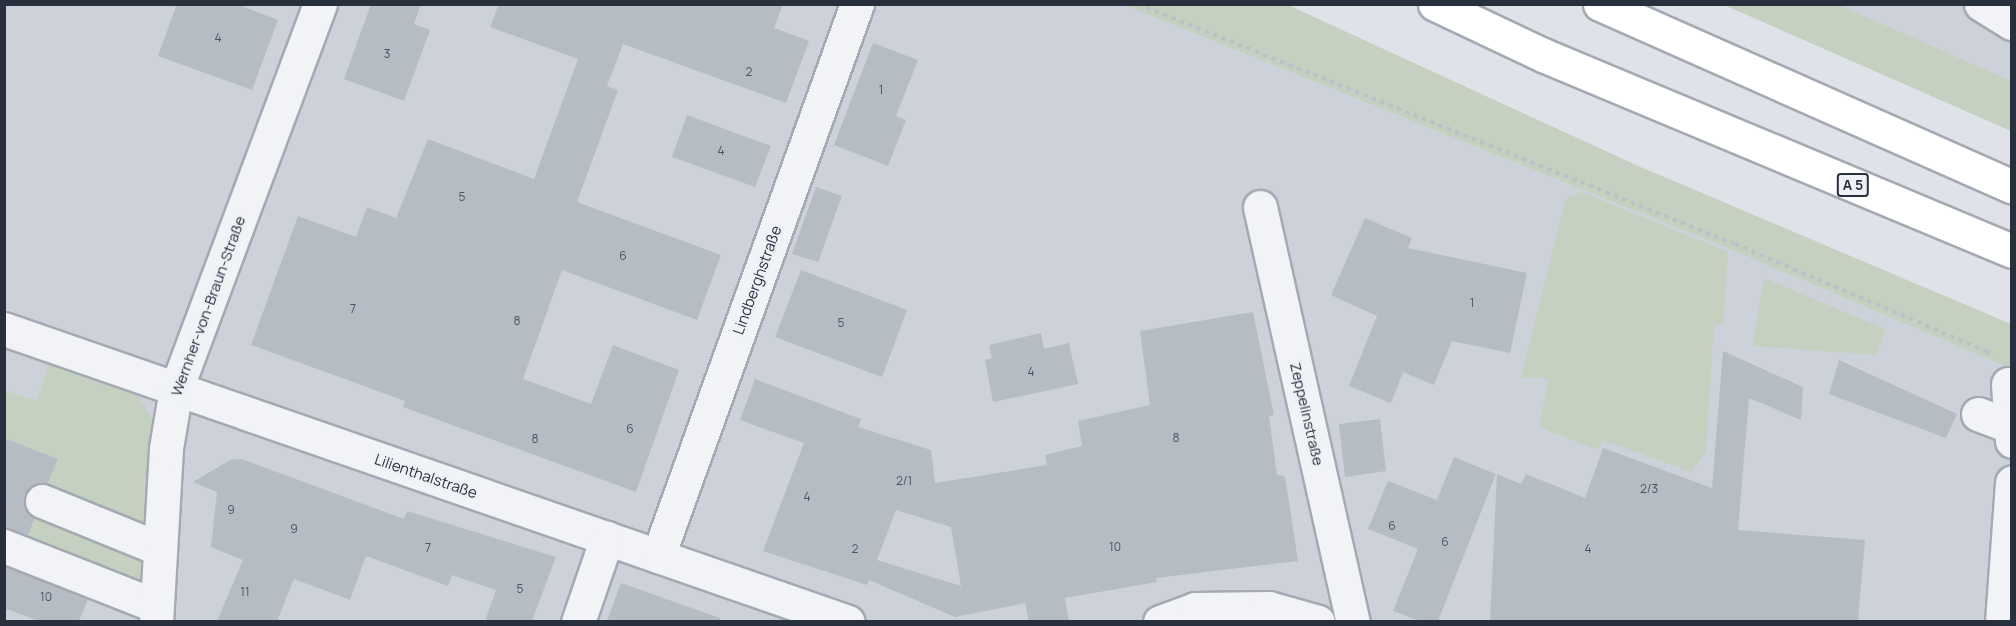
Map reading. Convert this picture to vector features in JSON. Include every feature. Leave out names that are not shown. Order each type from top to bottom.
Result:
[{"type":"highway","name":"A 5","points":[[1435,4],[1543,55],[2012,251]]},
{"type":"highway","points":[[1600,4],[2012,187]]},
{"type":"street","name":"Wernher-von-Braun-Straße","points":[[156,614],[166,448],[176,389],[320,4]]},
{"type":"street","name":"Lindberghstraße","points":[[658,556],[857,4]]},
{"type":"street","points":[[1981,4],[2012,22]]},
{"type":"street","name":"Zeppelinstraße","points":[[1260,207],[1353,621]]},
{"type":"street","name":"Lilienthalstraße","points":[[4,329],[848,621]]},
{"type":"street","points":[[2008,384],[2011,433]]},
{"type":"street","points":[[1978,414],[2011,433]]},
{"type":"street","points":[[2002,621],[2012,482]]},
{"type":"street","points":[[42,501],[160,549]]},
{"type":"street","points":[[578,621],[607,538]]},
{"type":"street","points":[[4,546],[156,614]]},
{"type":"street","points":[[1160,621],[1195,609],[1269,608],[1318,621]]},
{"type":"path","points":[[1138,4],[1735,244],[1986,351],[2008,384]]},
{"type":"shaded area","points":[[4,5],[1124,5],[1729,249],[2011,369],[2011,621],[5,621]]},
{"type":"shaded area","points":[[1828,5],[2011,5],[2011,120]]},
{"type":"green space","points":[[1124,5],[1288,5],[1636,165],[2011,324],[2011,369],[1729,249]]},
{"type":"green space","points":[[1724,5],[1839,5],[2011,81],[2011,131]]},
{"type":"green space","points":[[1582,192],[1728,252],[1723,325],[1714,325],[1706,451],[1691,472],[1603,440],[1597,450],[1539,427],[1548,379],[1521,377],[1566,198]]},
{"type":"green space","points":[[1764,278],[1885,329],[1877,355],[1752,346]]},
{"type":"green space","points":[[49,362],[115,383],[137,396],[153,420],[143,595],[27,539],[58,459],[5,438],[5,391],[37,400]]},
{"type":"building","points":[[177,4],[236,4],[278,20],[252,90],[158,56]]},
{"type":"building","points":[[371,4],[421,4],[414,24],[430,30],[404,101],[344,79]]},
{"type":"building","points":[[499,4],[783,4],[774,28],[809,41],[786,103],[623,44],[607,86],[618,90],[577,202],[721,255],[697,320],[562,270],[523,379],[591,404],[613,345],[679,370],[636,492],[403,407],[405,401],[251,345],[298,216],[356,237],[367,207],[396,218],[428,139],[534,179],[578,59],[490,27]]},
{"type":"building","points":[[873,43],[918,60],[896,116],[906,120],[888,166],[834,145]]},
{"type":"building","points":[[687,115],[771,146],[755,187],[672,157]]},
{"type":"building","points":[[816,187],[842,196],[818,262],[792,254]]},
{"type":"building","points":[[1365,218],[1412,238],[1408,248],[1527,273],[1510,353],[1452,341],[1434,385],[1403,372],[1391,403],[1349,386],[1377,316],[1331,295]]},
{"type":"building","points":[[801,270],[907,310],[882,377],[775,337]]},
{"type":"building","points":[[1253,312],[1274,415],[1269,416],[1277,475],[1285,476],[1298,561],[1156,578],[1157,582],[1065,598],[1069,621],[1029,621],[1025,603],[955,617],[869,580],[867,585],[763,551],[804,443],[740,420],[755,379],[861,419],[858,427],[931,450],[935,483],[1047,465],[1045,455],[1082,446],[1078,421],[1150,405],[1140,331]],"holes":[[[896,510],[951,527],[961,586],[877,560]]]},
{"type":"building","points":[[1041,333],[1044,349],[1069,343],[1078,384],[993,402],[985,360],[992,358],[989,345]]},
{"type":"building","points":[[1723,351],[1803,387],[1801,420],[1749,398],[1738,530],[1865,540],[1858,621],[1490,621],[1497,474],[1521,484],[1526,474],[1585,498],[1603,448],[1712,488]]},
{"type":"building","points":[[1839,360],[1957,414],[1946,438],[1829,394]]},
{"type":"building","points":[[1380,419],[1386,471],[1345,477],[1339,424]]},
{"type":"building","points":[[4,438],[58,459],[48,483],[31,486],[24,495],[27,512],[35,518],[28,535],[4,528]]},
{"type":"building","points":[[1454,457],[1496,474],[1438,621],[1420,621],[1393,611],[1418,549],[1368,529],[1388,481],[1437,500]]},
{"type":"building","points":[[242,459],[404,519],[407,511],[556,557],[532,621],[485,621],[496,590],[452,575],[448,586],[366,556],[350,600],[294,579],[277,621],[217,621],[243,560],[211,547],[217,492],[193,482],[230,460]]},
{"type":"building","points":[[4,566],[88,599],[79,621],[39,621],[4,608]]},
{"type":"building","points":[[621,583],[720,618],[720,621],[607,621]]}]
